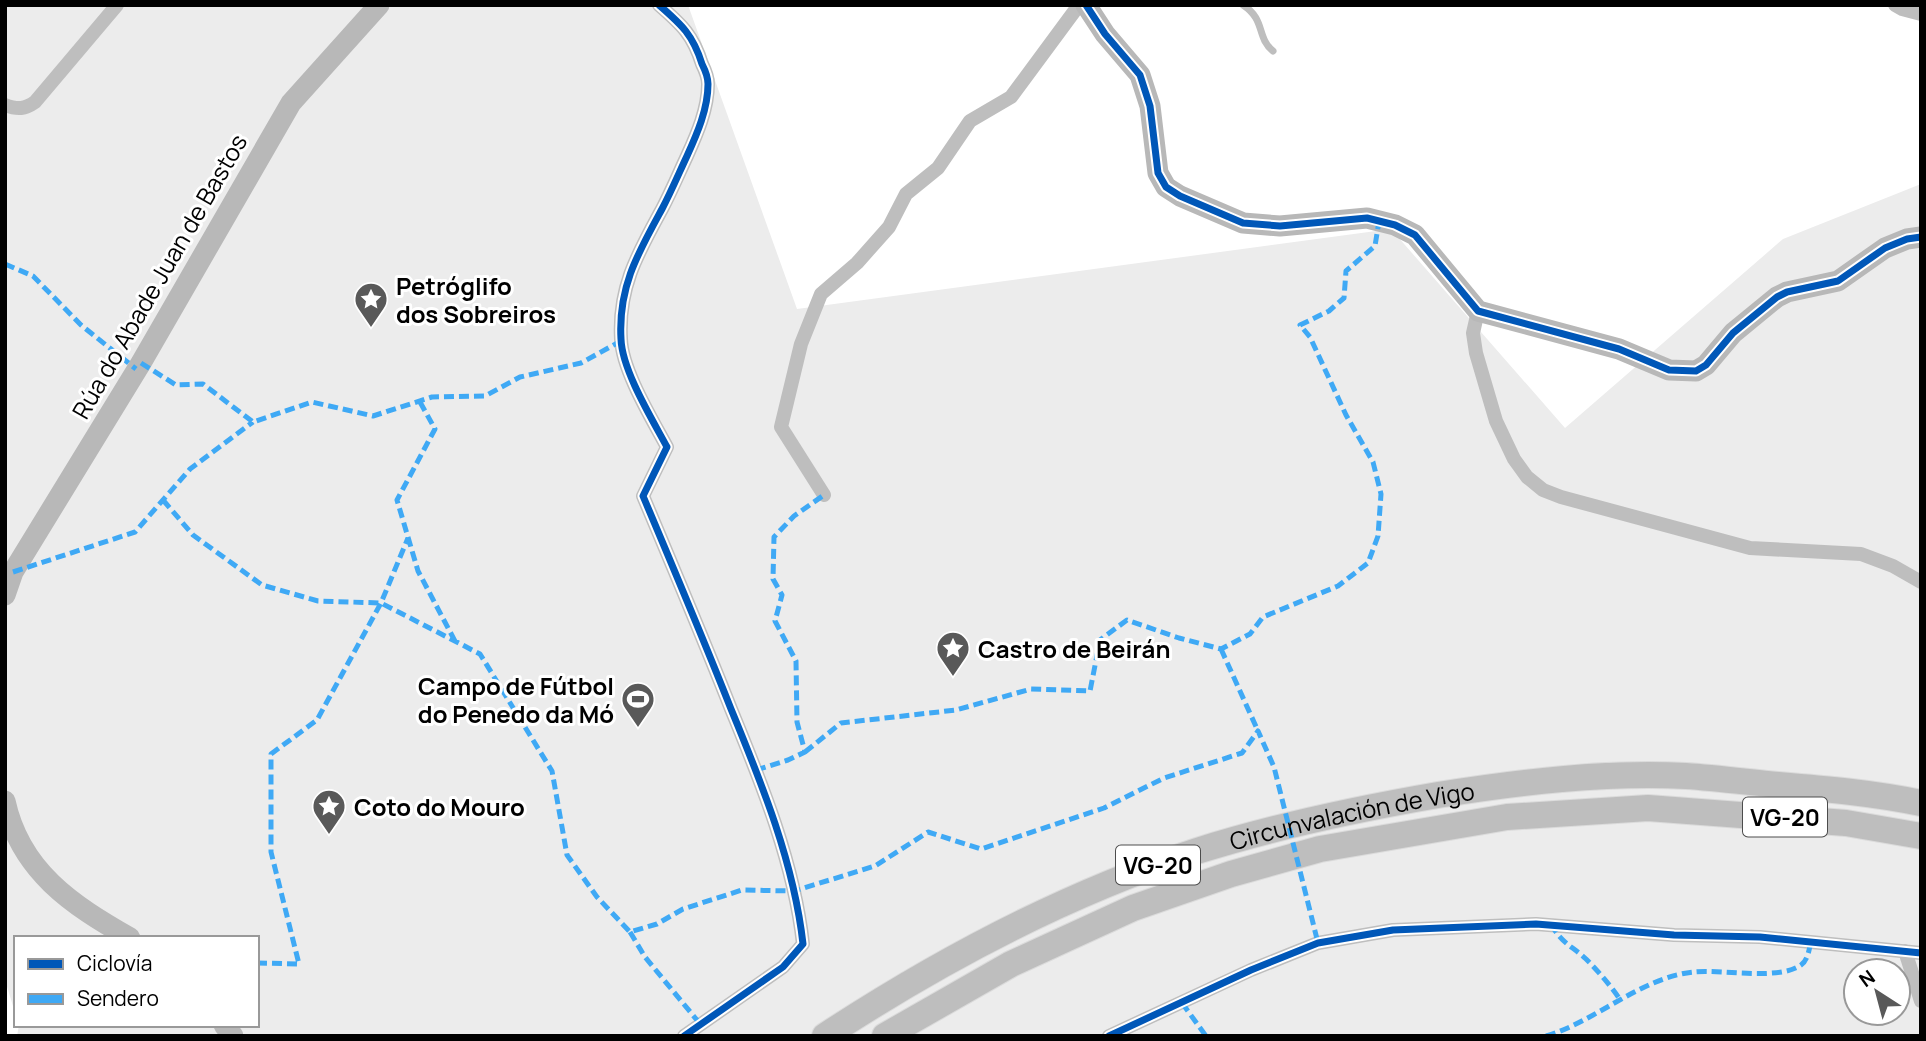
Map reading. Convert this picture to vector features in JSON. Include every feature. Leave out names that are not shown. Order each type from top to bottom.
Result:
[{"type":"highway","name":"Circunvalación de Vigo","points":[[825,1036],[964,952],[1014,926],[1095,890],[1196,852],[1289,825],[1372,806],[1523,782],[1592,777],[1685,776],[1880,794],[1921,803]]},
{"type":"highway","name":"Circunvalación de Vigo","points":[[885,1036],[1011,964],[1133,908],[1231,874],[1320,849],[1507,817],[1648,808],[1834,822],[1921,835]]},
{"type":"street","points":[[5,105],[17,109],[26,108],[36,102],[117,5]]},
{"type":"street","name":"Rúa do Abade Juan de Bastos","points":[[6,591],[13,572],[141,363],[290,103],[379,5]]},
{"type":"street","points":[[659,5],[685,28],[695,42],[709,82],[704,112],[694,141],[632,264],[622,304],[621,341],[630,371],[667,447],[643,496],[756,770],[799,909],[803,944],[783,967],[684,1036]]},
{"type":"street","points":[[1895,5],[1921,13]]},
{"type":"street","points":[[824,495],[781,426],[801,344],[821,294],[856,263],[889,227],[906,194],[938,168],[970,121],[1011,97],[1076,7],[1105,34],[1140,75],[1147,90],[1158,173],[1166,187],[1180,196],[1243,223],[1280,226],[1367,218],[1395,225],[1415,235],[1478,311],[1619,348],[1669,370],[1696,371],[1706,365],[1733,333],[1777,297],[1787,292],[1838,281],[1849,276],[1864,261],[1885,248],[1907,239],[1921,237]]},
{"type":"street","points":[[1478,311],[1473,333],[1476,353],[1496,421],[1514,459],[1527,477],[1543,490],[1573,501],[1750,548],[1861,554],[1893,566],[1921,582]]},
{"type":"street","points":[[5,801],[19,840],[45,880],[127,936]]},
{"type":"street","points":[[1109,1036],[1251,970],[1318,943],[1393,930],[1536,924],[1674,935],[1760,937],[1921,953]]},
{"type":"street","points":[[1905,951],[1921,1001]]},
{"type":"lane","points":[[1243,5],[1254,12],[1265,44],[1273,51]]},
{"type":"shaded area","points":[[5,5],[688,5],[797,309],[1391,229],[1565,428],[1783,239],[1921,184],[1921,1036],[17,1036],[19,1027],[259,1027],[259,936],[14,936],[14,1009],[5,980]]},
{"type":"marked path","points":[[805,752],[841,723],[956,710],[1031,689],[1090,691],[1100,640],[1127,620],[1221,649],[1250,634],[1263,617],[1338,586],[1368,563],[1378,536],[1381,494],[1373,462],[1346,415],[1310,337],[1300,325],[1329,311],[1344,298],[1346,271],[1375,246],[1379,221]]},
{"type":"marked path","points":[[5,264],[33,276],[81,325],[136,369]]},
{"type":"marked path","points":[[141,363],[176,385],[203,384],[253,422],[312,402],[373,416],[432,397],[485,396],[520,377],[581,363],[621,341]]},
{"type":"marked path","points":[[420,402],[435,429],[397,500],[418,571],[456,643]]},
{"type":"marked path","points":[[13,572],[135,532],[190,469],[253,422]]},
{"type":"marked path","points":[[756,770],[805,752],[797,722],[796,661],[775,621],[782,595],[773,579],[774,537],[794,516],[824,495]]},
{"type":"marked path","points":[[163,500],[193,535],[262,585],[318,601],[381,603],[480,654],[552,771],[567,855],[597,897],[630,932],[657,924],[683,909],[742,890],[794,891],[875,866],[928,832],[981,849],[1104,808],[1164,778],[1242,753],[1258,731],[1274,767],[1318,943]]},
{"type":"marked path","points":[[259,963],[299,964],[271,852],[271,754],[317,720],[381,603],[408,538]]},
{"type":"marked path","points":[[1221,649],[1258,731]]},
{"type":"marked path","points":[[1551,924],[1563,940],[1596,969],[1621,1001]]},
{"type":"marked path","points":[[630,932],[645,957],[701,1025]]},
{"type":"marked path","points":[[1546,1036],[1583,1020],[1637,990],[1675,976],[1705,971],[1765,973],[1791,970],[1805,960],[1811,941]]},
{"type":"marked path","points":[[1182,1003],[1206,1036]]},
{"type":"cycle path","points":[[659,5],[691,38],[708,84],[698,130],[669,196],[631,271],[623,303],[621,339],[627,365],[667,447],[643,496],[765,795],[792,884],[803,944],[783,967],[684,1036]]},
{"type":"cycle path","points":[[1086,5],[1105,34],[1140,75],[1150,106],[1158,173],[1166,187],[1180,196],[1243,223],[1280,226],[1367,218],[1395,225],[1415,235],[1478,311],[1619,349],[1669,370],[1696,371],[1706,365],[1733,333],[1777,297],[1787,292],[1838,281],[1885,248],[1907,239],[1921,237]]},
{"type":"cycle path","points":[[1109,1036],[1251,970],[1318,943],[1393,930],[1536,924],[1674,935],[1760,937],[1921,953]]},
{"type":"place","name":"Petróglifo dos Sobreiros","points":[[371,329]]},
{"type":"place","name":"Castro de Beirán","points":[[953,678]]},
{"type":"place","name":"Campo de Fútbol do Penedo da Mó","points":[[638,729]]},
{"type":"place","name":"Coto do Mouro","points":[[329,836]]}]
